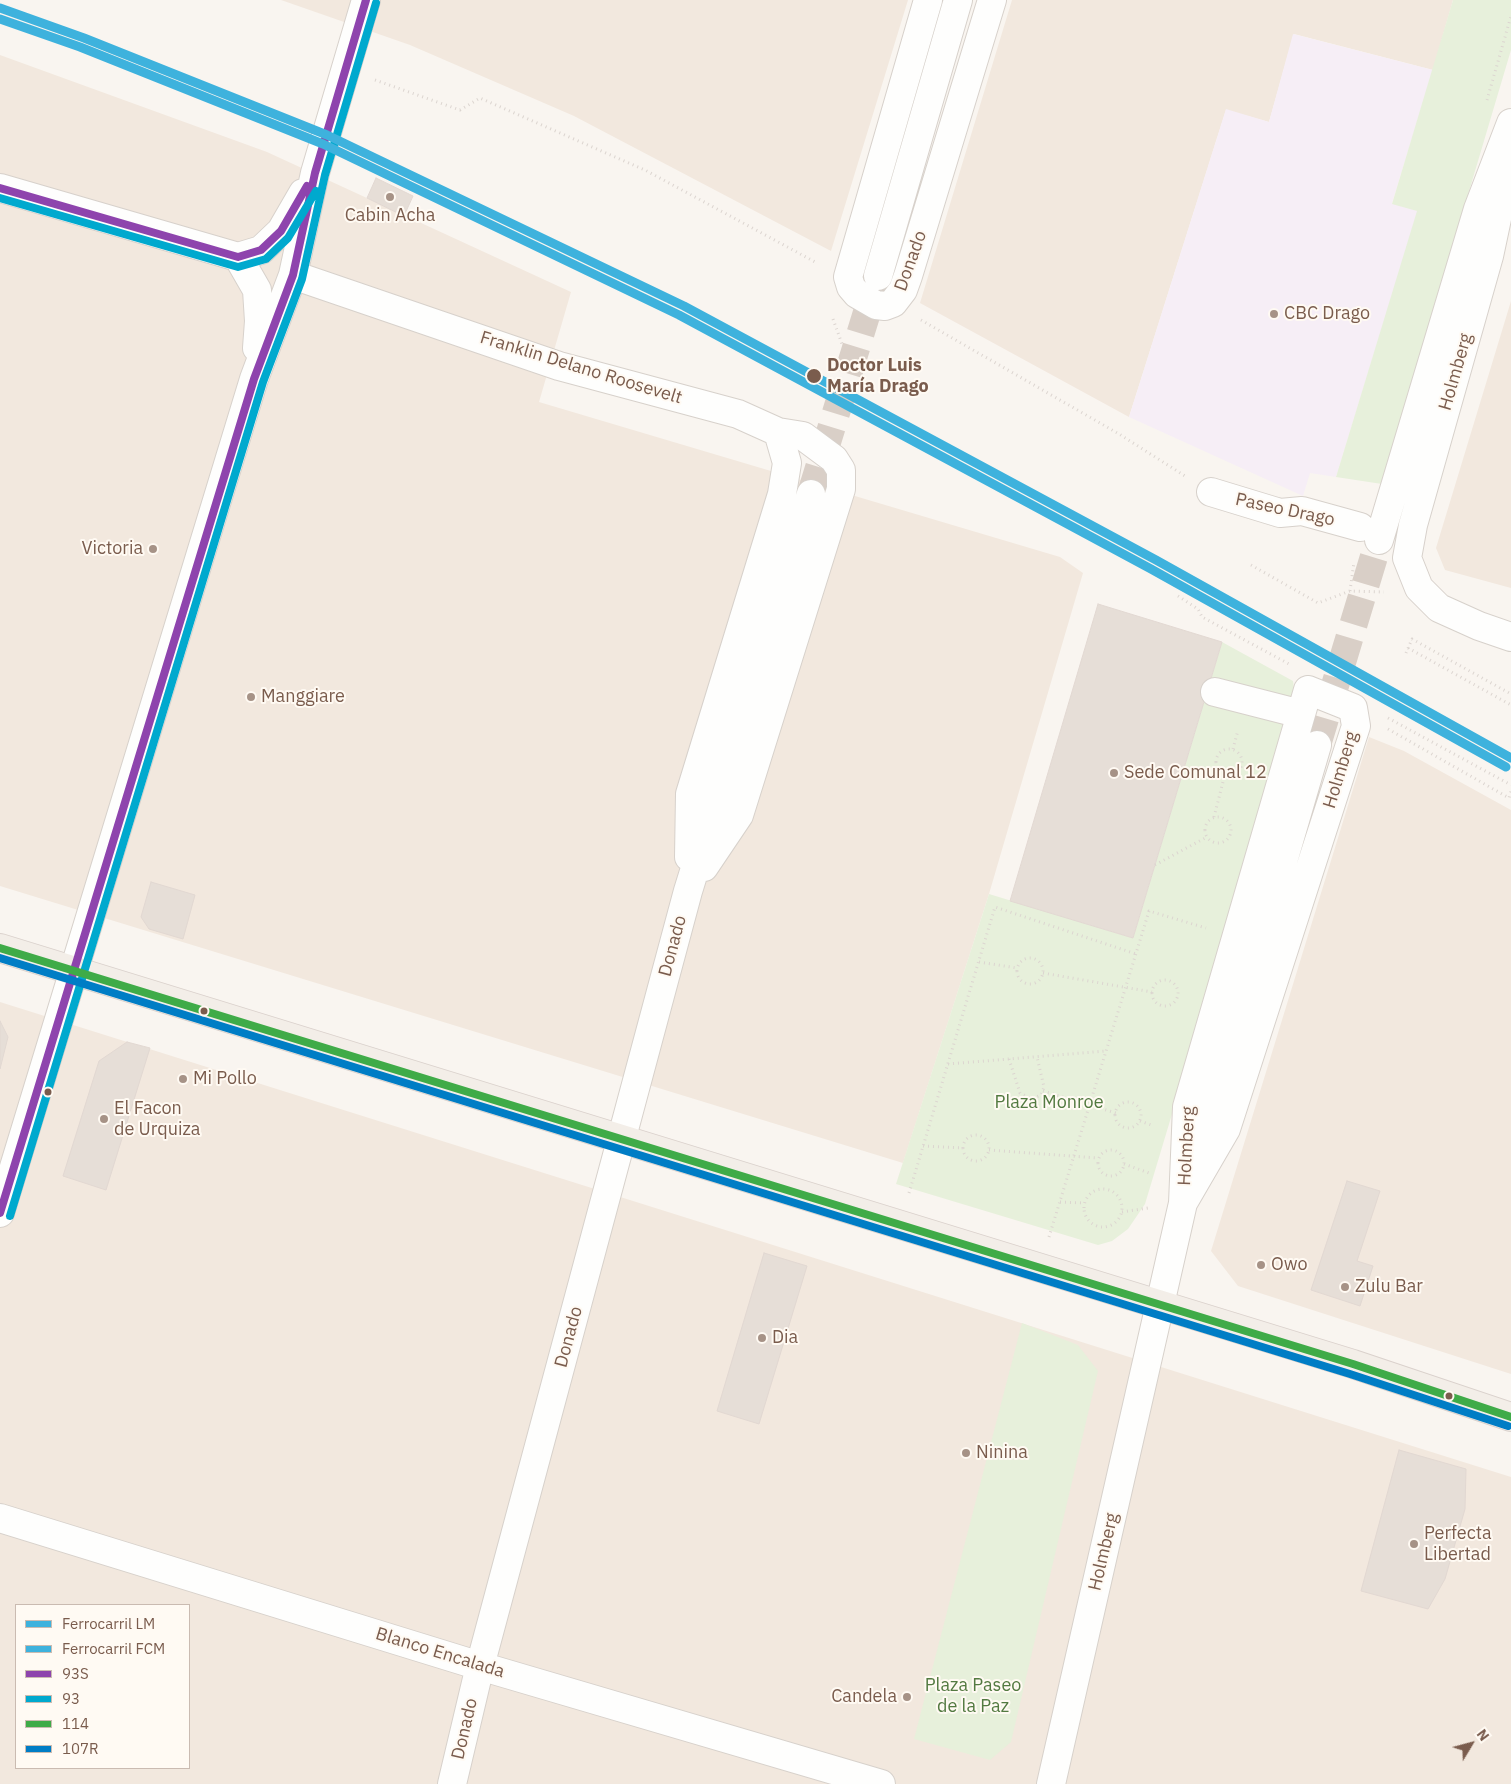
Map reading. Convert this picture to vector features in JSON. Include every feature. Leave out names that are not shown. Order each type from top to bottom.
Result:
[{"type":"main road","points":[[0,948],[1370,1370],[1511,1417]]},
{"type":"street","points":[[0,1214],[72,970],[254,379],[293,275],[315,172],[347,70],[366,0]]},
{"type":"street","name":"Donado","points":[[928,0],[848,277],[851,287],[866,300],[876,305],[885,306],[893,303],[903,290],[992,0]]},
{"type":"street","name":"Donado","points":[[878,276],[958,0]]},
{"type":"street","name":"Holmberg","points":[[1369,534],[1478,209],[1511,123]]},
{"type":"street","name":"Holmberg","points":[[1511,153],[1489,256],[1413,525],[1407,558],[1419,588],[1439,608],[1479,626],[1511,637]]},
{"type":"street","points":[[0,188],[238,256],[261,250],[280,231],[315,172]]},
{"type":"street","points":[[238,256],[257,290],[259,321],[254,379]]},
{"type":"street","name":"Franklin Delano Roosevelt","points":[[293,275],[558,366],[738,414],[778,432],[803,436],[834,459],[841,470],[841,489]]},
{"type":"street","name":"Donado","points":[[688,891],[690,794],[782,494],[787,463],[778,432]]},
{"type":"street","name":"Donado","points":[[688,891],[739,815],[841,489]]},
{"type":"street","name":"Paseo Drago","points":[[1211,492],[1280,512],[1302,511],[1369,534]]},
{"type":"street","name":"Donado","points":[[452,1784],[480,1666],[688,891],[811,494]]},
{"type":"street","points":[[1215,692],[1305,702]]},
{"type":"street","name":"Holmberg","points":[[1305,702],[1353,708],[1356,726],[1226,1129],[1184,1203],[1187,1107],[1305,702]]},
{"type":"street","name":"Holmberg","points":[[1051,1784],[1184,1203],[1317,745]]},
{"type":"street","name":"Blanco Encalada","points":[[0,1518],[480,1666],[880,1784]]},
{"type":"path","points":[[347,70],[460,110],[480,98],[644,170],[813,261]]},
{"type":"path","points":[[893,303],[1119,434],[1211,492]]},
{"type":"path","points":[[1251,565],[1318,603],[1350,591]]},
{"type":"path","points":[[1178,596],[1198,609],[1202,617],[1295,667],[1305,702]]},
{"type":"path","points":[[1406,653],[1412,639],[1511,694]]},
{"type":"path","points":[[1408,648],[1511,705]]},
{"type":"path","points":[[1385,716],[1511,785]]},
{"type":"path","points":[[1380,724],[1509,798],[1511,792]]},
{"type":"path","points":[[1233,749],[1239,727]]},
{"type":"path","points":[[1224,749],[1233,749],[1240,754],[1241,768],[1234,774],[1225,774],[1216,765],[1216,757],[1224,749]]},
{"type":"path","points":[[1207,837],[1206,825],[1214,817],[1225,774]]},
{"type":"path","points":[[1207,837],[1219,843],[1230,836],[1230,822],[1222,817],[1214,817]]},
{"type":"path","points":[[1155,865],[1207,837]]},
{"type":"path","points":[[900,1226],[996,907],[1136,954]]},
{"type":"path","points":[[1039,1269],[1149,910],[1205,927]]},
{"type":"path","points":[[1030,958],[1038,960],[1043,968],[1043,973],[1035,983],[1026,984],[1019,979],[1017,968],[1022,960],[1030,958]]},
{"type":"path","points":[[979,962],[1017,968]]},
{"type":"path","points":[[1043,973],[1152,992]]},
{"type":"path","points":[[1165,979],[1176,985],[1178,994],[1174,1002],[1166,1006],[1158,1003],[1152,992],[1154,985],[1165,979]]},
{"type":"path","points":[[948,1064],[1106,1051]]},
{"type":"path","points":[[1009,1059],[1019,1089],[1024,1096],[1032,1099],[1043,1091],[1044,1083],[1037,1057]]},
{"type":"path","points":[[1043,1091],[1116,1113]]},
{"type":"path","points":[[1132,1103],[1140,1108],[1142,1117],[1138,1125],[1129,1129],[1118,1123],[1116,1113],[1121,1104],[1132,1103]]},
{"type":"path","points":[[976,1135],[985,1138],[989,1145],[985,1158],[977,1161],[968,1159],[963,1148],[968,1137],[976,1135]]},
{"type":"path","points":[[923,1146],[963,1148]]},
{"type":"path","points":[[989,1150],[1098,1158]]},
{"type":"path","points":[[1115,1150],[1122,1156],[1124,1164],[1120,1172],[1112,1176],[1107,1175],[1099,1170],[1098,1158],[1103,1152],[1115,1150]]},
{"type":"path","points":[[1100,1189],[1106,1189],[1112,1191],[1121,1201],[1122,1214],[1113,1224],[1100,1228],[1094,1226],[1085,1217],[1084,1204],[1089,1194],[1100,1189]]},
{"type":"path","points":[[1060,1202],[1084,1204]]},
{"type":"shaded area","points":[[281,0],[908,0],[831,251],[574,116],[410,45]]},
{"type":"shaded area","points":[[1012,0],[1453,0],[1433,70],[1294,34],[1269,122],[1226,110],[1129,417],[920,303]]},
{"type":"shaded area","name":"CBC Drago","points":[[1293,34],[1433,70],[1392,203],[1418,211],[1336,477],[1310,473],[1303,496],[1129,417],[1226,109],[1269,122]]},
{"type":"shaded area","points":[[0,55],[267,152],[571,292],[539,402],[1060,557],[1083,573],[989,894],[903,1163],[0,886]]},
{"type":"shaded area","points":[[1511,301],[1511,588],[1445,570],[1436,548]]},
{"type":"shaded area","points":[[1369,737],[1404,751],[1511,810],[1511,1374],[1238,1286],[1211,1251]]},
{"type":"shaded area","points":[[0,1002],[1511,1477],[1511,1784],[0,1784]]},
{"type":"green space","points":[[1453,0],[1511,0],[1511,50],[1382,484],[1336,477],[1417,211],[1392,204]]},
{"type":"green space","name":"Plaza Monroe","points":[[1222,642],[1293,681],[1296,701],[1145,1204],[1128,1229],[1112,1241],[1098,1245],[896,1184],[989,894],[1133,938]]},
{"type":"green space","name":"Plaza Paseo de la Paz","points":[[1022,1323],[1078,1345],[1098,1371],[1011,1742],[990,1760],[914,1739]]},
{"type":"building","name":"Cabin Acha","points":[[376,178],[413,196],[404,216],[367,198]]},
{"type":"building","points":[[1098,604],[1222,642],[1133,938],[1010,901]]},
{"type":"building","points":[[151,882],[195,895],[183,939],[149,929],[141,917]]},
{"type":"building","points":[[0,1021],[8,1037],[0,1069]]},
{"type":"building","name":"El Facon de Urquiza","points":[[127,1042],[150,1048],[106,1190],[63,1176],[99,1061]]},
{"type":"building","points":[[1347,1181],[1380,1191],[1357,1261],[1373,1266],[1360,1306],[1311,1290]]},
{"type":"building","name":"Dia","points":[[764,1253],[807,1266],[759,1424],[717,1411]]},
{"type":"building","name":"Perfecta Libertad","points":[[1399,1450],[1466,1469],[1465,1509],[1445,1579],[1428,1609],[1361,1591]]},
{"type":"tunnel","points":[[811,494],[877,280]]},
{"type":"tunnel","points":[[1317,745],[1379,540]]},
{"type":"rail line","name":"LM","points":[[0,8],[84,38],[327,135],[684,306],[1156,560],[1511,758]]},
{"type":"rail line","name":"FCM","points":[[0,19],[80,47],[323,144],[679,315],[1151,569],[1506,767]]},
{"type":"transit line","name":"93S","points":[[0,1213],[254,379],[293,275],[315,173],[366,0]]},
{"type":"transit line","name":"93","points":[[10,1216],[263,382],[302,279],[325,175],[376,3]]},
{"type":"transit line","name":"93S","points":[[0,188],[238,257],[261,250],[281,231],[307,186]]},
{"type":"transit line","name":"93","points":[[0,198],[238,267],[266,259],[288,238],[316,191]]},
{"type":"transit line","name":"114","points":[[0,948],[1353,1364],[1511,1417]]},
{"type":"transit line","name":"107R","points":[[0,958],[1350,1374],[1508,1426]]},
{"type":"place","name":"Cabin Acha","points":[[390,197]]},
{"type":"place","name":"CBC Drago","points":[[1274,314]]},
{"type":"place","name":"Doctor Luis María Drago","points":[[814,376]]},
{"type":"place","name":"Victoria","points":[[153,549]]},
{"type":"place","name":"Manggiare","points":[[251,697]]},
{"type":"place","name":"Sede Comunal 12","points":[[1114,773]]},
{"type":"place","name":"Mi Pollo","points":[[183,1079]]},
{"type":"place","name":"El Facon de Urquiza","points":[[104,1119]]},
{"type":"place","name":"Owo","points":[[1261,1265]]},
{"type":"place","name":"Zulu Bar","points":[[1345,1287]]},
{"type":"place","name":"Dia","points":[[762,1338]]},
{"type":"place","name":"Ninina","points":[[966,1453]]},
{"type":"place","name":"Perfecta Libertad","points":[[1414,1544]]},
{"type":"place","name":"Candela","points":[[907,1697]]}]
